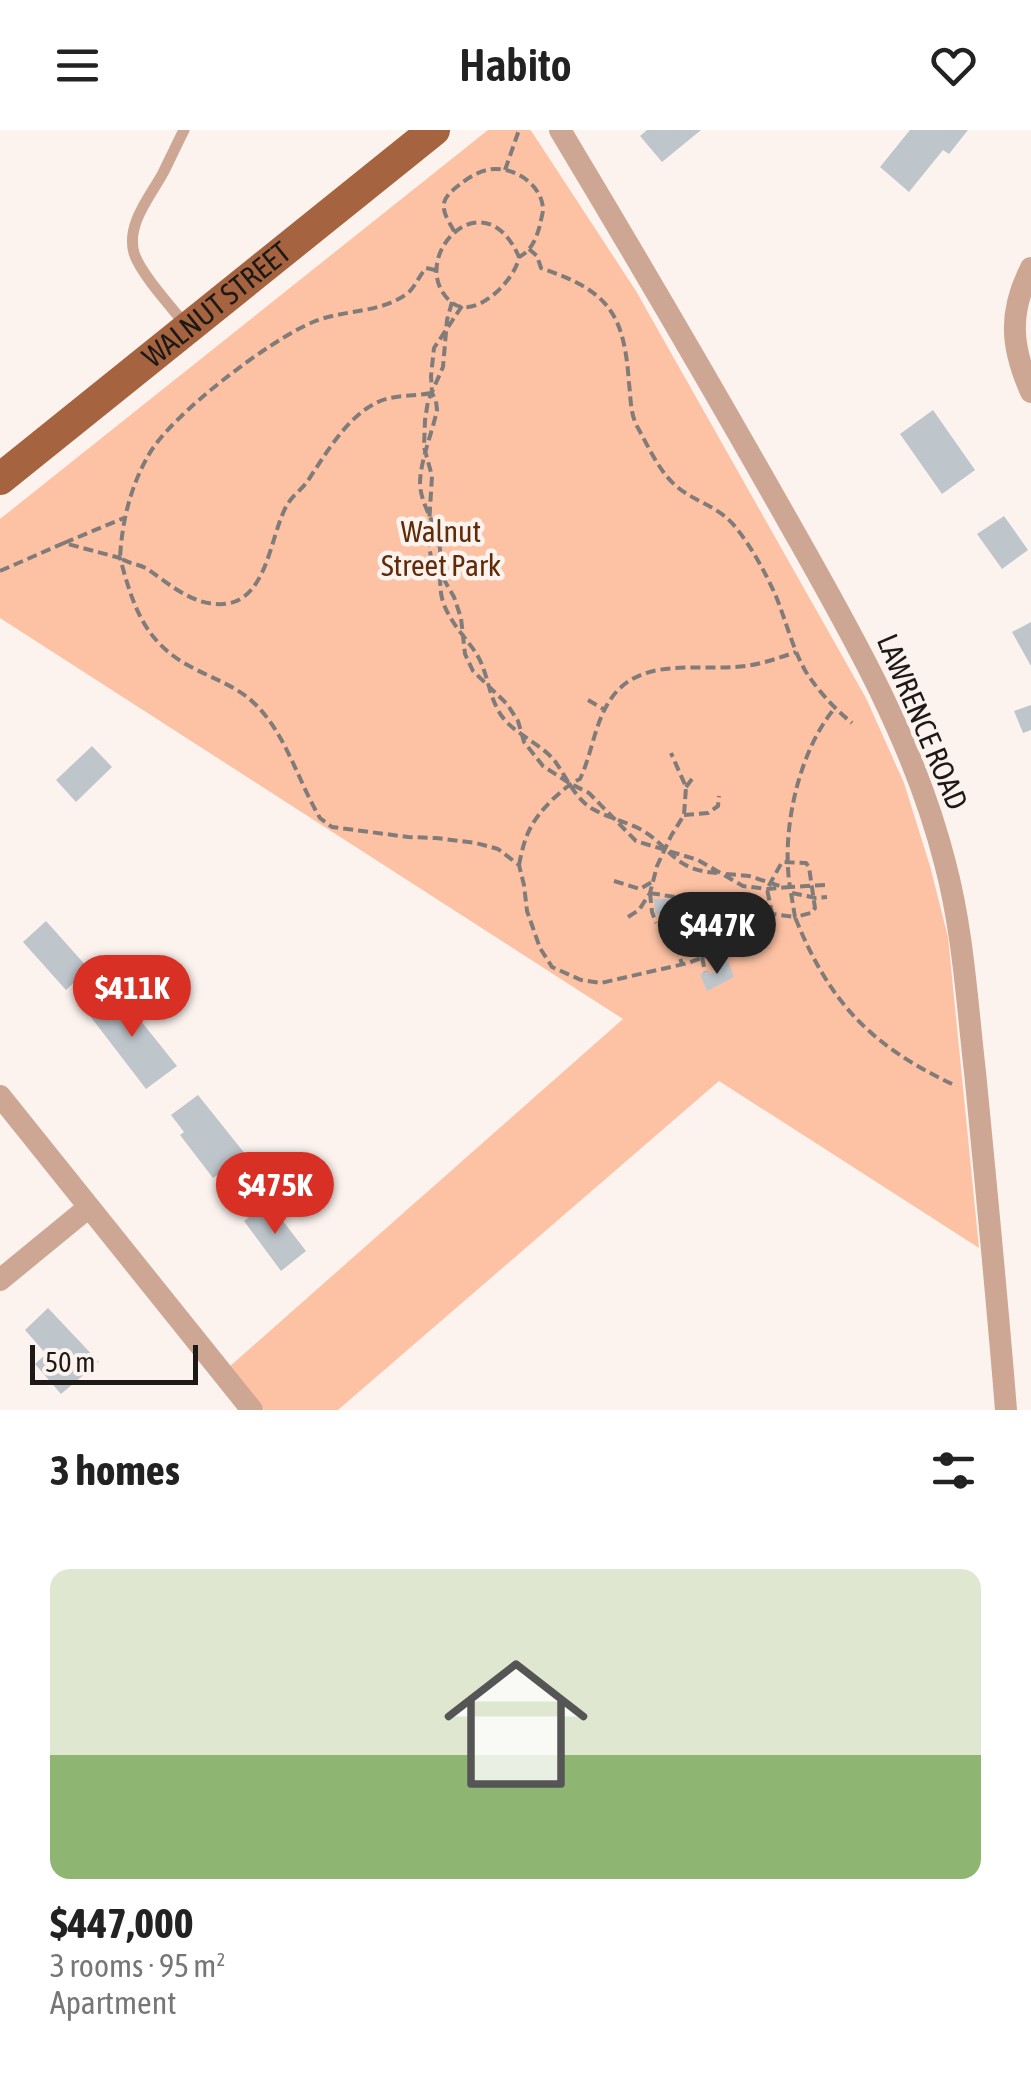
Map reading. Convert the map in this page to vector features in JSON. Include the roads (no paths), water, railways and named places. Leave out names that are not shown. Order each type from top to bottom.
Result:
[{"type":"main road","name":"WALNUT STREET","points":[[0,478],[434,130]]},
{"type":"street","name":"LAWRENCE ROAD","points":[[560,130],[866,660],[892,713],[930,811],[958,927],[990,1213],[1006,1410]]},
{"type":"street","points":[[1031,268],[1022,284],[1014,344],[1031,392]]},
{"type":"street","points":[[0,1096],[252,1410]]},
{"type":"street","points":[[0,1280],[89,1208]]},
{"type":"lane","points":[[184,130],[146,200],[132,239],[134,256],[188,328]]},
{"type":"park label","name":"Walnut Street Park","points":[[441,549]]}]
